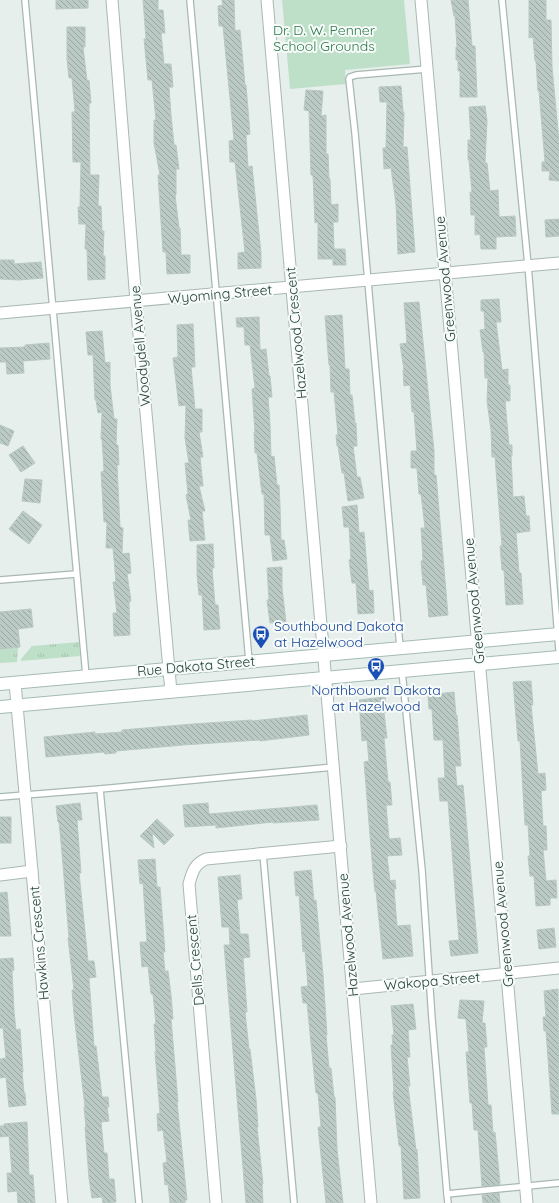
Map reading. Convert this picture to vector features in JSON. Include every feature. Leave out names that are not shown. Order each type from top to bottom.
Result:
[{"type":"main road","name":"Rue Dakota Street","points":[[0,707],[171,692],[325,666],[400,648],[558,634]]},
{"type":"main road","name":"Rue Dakota Street","points":[[0,684],[249,661],[402,671],[559,657]]},
{"type":"street","name":"Woodydell Avenue","points":[[112,0],[136,301],[171,692]]},
{"type":"street","name":"Hazelwood Crescent","points":[[267,0],[325,666]]},
{"type":"street","name":"Greenwood Avenue","points":[[421,0],[527,1203]]},
{"type":"street","name":"Wyoming Street","points":[[0,313],[217,293],[445,275],[528,265],[559,264]]},
{"type":"street","name":"Hazelwood Avenue","points":[[325,666],[371,1203]]},
{"type":"street","name":"Hawkins Crescent","points":[[15,682],[62,1203]]},
{"type":"street","name":"Dells Crescent","points":[[216,1203],[189,884],[195,866],[200,861],[213,858],[341,846]]},
{"type":"street","points":[[0,875],[32,871]]},
{"type":"street","name":"Wakopa Street","points":[[353,989],[559,968]]},
{"type":"lane","points":[[25,0],[86,676]]},
{"type":"lane","points":[[190,0],[249,661]]},
{"type":"lane","points":[[502,0],[528,265],[559,650]]},
{"type":"lane","points":[[400,648],[349,79],[350,77],[356,75],[427,69]]},
{"type":"lane","points":[[0,580],[76,574]]},
{"type":"lane","points":[[402,671],[422,870],[429,981],[448,1203]]},
{"type":"lane","points":[[0,797],[334,767]]},
{"type":"lane","points":[[100,788],[139,1203]]},
{"type":"lane","points":[[263,854],[294,1203]]},
{"type":"lane","points":[[447,1194],[559,1183]]},
{"type":"green space","name":"Dr. D. W. Penner School Grounds","points":[[282,0],[404,0],[410,64],[345,70],[346,84],[290,89]]},
{"type":"green space","points":[[79,642],[80,656],[21,661],[32,646]]},
{"type":"green space","points":[[18,647],[17,662],[0,663],[0,649]]},
{"type":"building","points":[[56,0],[88,0],[88,8],[56,9]]},
{"type":"building","points":[[143,0],[158,0],[158,10],[163,10],[165,33],[161,33],[164,64],[171,64],[173,87],[169,87],[174,145],[176,145],[179,169],[176,169],[175,195],[180,228],[181,255],[190,255],[190,273],[167,274],[166,252],[163,252],[158,175],[160,175],[154,143],[154,120],[156,120],[152,80],[148,80],[144,39],[146,39]]},
{"type":"building","points":[[222,0],[234,0],[235,31],[240,30],[250,134],[246,135],[248,167],[252,166],[261,253],[261,268],[238,269],[238,253],[245,252],[235,162],[230,162],[229,141],[234,140],[223,26],[219,26],[218,6],[223,5]]},
{"type":"building","points":[[451,0],[468,0],[472,46],[475,46],[477,97],[460,97],[460,71],[458,71],[458,60],[456,60],[457,47],[455,16]]},
{"type":"building","points":[[529,0],[546,0],[546,20],[551,20],[552,67],[559,141],[559,181],[549,180],[550,171],[542,171],[542,162],[545,162],[533,37],[529,38]]},
{"type":"building","points":[[67,27],[85,27],[85,47],[83,47],[87,81],[89,80],[91,103],[89,103],[90,175],[99,175],[98,206],[101,206],[102,231],[104,231],[103,256],[105,256],[105,279],[88,280],[87,249],[85,249],[86,224],[79,224],[78,207],[80,207],[81,162],[73,162],[72,112],[75,112],[72,78],[69,78],[67,59]]},
{"type":"building","points":[[401,86],[404,112],[403,147],[407,147],[415,252],[398,254],[396,204],[391,168],[384,169],[383,148],[386,148],[387,102],[380,102],[379,87]]},
{"type":"building","points":[[306,90],[323,91],[321,116],[326,115],[326,154],[328,154],[331,205],[338,204],[338,222],[333,222],[334,249],[345,249],[346,265],[333,265],[333,259],[318,259],[318,222],[315,223],[313,175],[311,175],[309,111],[304,110]]},
{"type":"building","points":[[485,106],[487,121],[485,163],[487,163],[490,191],[498,190],[499,217],[515,216],[516,236],[496,237],[496,249],[481,249],[480,234],[475,235],[475,215],[471,215],[470,192],[472,192],[468,160],[468,140],[471,140],[469,107]]},
{"type":"building","points":[[559,219],[559,236],[546,237],[545,220]]},
{"type":"building","points":[[0,260],[14,260],[14,264],[41,262],[43,278],[19,280],[0,279]]},
{"type":"building","points":[[499,299],[501,322],[496,322],[502,370],[508,369],[508,385],[510,385],[510,401],[505,401],[509,445],[512,445],[511,456],[513,497],[524,496],[526,516],[529,516],[530,531],[516,533],[523,604],[506,605],[504,570],[502,570],[500,546],[502,546],[495,457],[492,457],[491,430],[487,401],[488,378],[485,378],[484,352],[480,330],[485,329],[484,311],[481,311],[481,300]]},
{"type":"building","points":[[419,302],[448,615],[429,617],[426,585],[423,585],[421,561],[423,560],[421,528],[425,528],[421,494],[419,494],[417,468],[411,468],[411,451],[417,451],[414,412],[412,412],[410,385],[404,386],[404,370],[400,344],[407,343],[404,303]]},
{"type":"building","points":[[342,315],[345,369],[349,369],[350,395],[352,395],[356,423],[357,446],[353,446],[357,477],[360,477],[364,498],[348,501],[344,473],[342,473],[337,446],[336,435],[338,435],[334,392],[331,392],[325,316]]},
{"type":"building","points":[[259,317],[260,350],[266,349],[272,397],[268,397],[271,457],[274,456],[277,485],[279,485],[281,540],[284,540],[287,559],[273,561],[270,535],[265,535],[264,494],[262,494],[257,453],[255,453],[252,389],[255,388],[250,345],[245,345],[244,327],[237,327],[236,318]]},
{"type":"building","points":[[193,324],[195,367],[191,367],[195,409],[202,409],[202,432],[199,432],[203,457],[200,457],[203,486],[199,486],[205,511],[202,511],[205,540],[190,541],[188,520],[191,520],[186,495],[188,494],[185,463],[189,463],[185,438],[186,405],[179,406],[173,358],[178,357],[177,325]]},
{"type":"building","points":[[102,331],[105,363],[110,362],[110,385],[114,419],[117,419],[116,445],[118,445],[119,465],[117,465],[120,527],[123,528],[122,554],[129,553],[131,573],[127,574],[131,601],[129,602],[130,635],[114,636],[113,613],[117,613],[113,582],[116,582],[113,548],[106,548],[107,522],[104,522],[101,472],[104,471],[101,439],[102,412],[98,413],[95,400],[93,355],[88,355],[86,332]]},
{"type":"building","points":[[49,343],[50,359],[23,361],[24,373],[7,374],[6,362],[0,362],[0,348],[25,347],[25,345]]},
{"type":"building","points":[[0,425],[14,431],[8,446],[0,443]]},
{"type":"building","points":[[23,446],[35,463],[21,472],[9,455]]},
{"type":"building","points":[[25,479],[42,480],[40,503],[22,501]]},
{"type":"building","points":[[357,505],[359,533],[364,532],[369,591],[373,590],[374,613],[358,614],[356,583],[352,583],[349,560],[351,559],[349,527],[344,527],[342,507]]},
{"type":"building","points":[[23,511],[42,525],[29,544],[9,529]]},
{"type":"building","points":[[213,544],[214,568],[212,568],[215,605],[218,605],[220,629],[204,630],[202,595],[199,595],[197,575],[197,545]]},
{"type":"building","points":[[282,567],[282,588],[286,622],[270,623],[267,600],[269,600],[267,568]]},
{"type":"building","points":[[31,609],[33,627],[18,629],[20,647],[0,649],[0,612]]},
{"type":"building","points":[[531,681],[533,705],[531,705],[538,774],[545,773],[546,790],[541,791],[543,826],[546,826],[547,850],[543,850],[546,881],[556,880],[557,898],[550,898],[550,905],[536,906],[534,876],[530,876],[528,856],[530,856],[528,825],[525,825],[520,741],[518,741],[513,682]]},
{"type":"building","points":[[454,692],[461,766],[455,766],[457,786],[463,785],[478,953],[451,956],[449,941],[459,940],[448,801],[440,801],[438,778],[445,778],[443,740],[434,740],[432,709],[429,709],[428,695]]},
{"type":"building","points":[[385,697],[387,712],[384,713],[387,738],[384,738],[388,782],[390,782],[392,805],[386,805],[389,839],[400,838],[402,855],[387,856],[390,881],[395,880],[396,889],[394,889],[397,926],[410,925],[413,956],[383,959],[373,872],[364,762],[369,761],[367,740],[362,741],[359,700]]},
{"type":"building","points":[[307,715],[309,735],[260,741],[183,745],[116,751],[116,753],[105,754],[104,752],[46,757],[44,737],[95,732],[95,734],[122,732],[122,730],[252,721]]},
{"type":"building","points":[[80,803],[82,820],[77,820],[81,873],[79,873],[88,961],[94,961],[96,977],[89,978],[94,1046],[96,1046],[102,1097],[108,1097],[109,1107],[107,1107],[109,1121],[101,1122],[104,1153],[107,1153],[109,1179],[114,1179],[116,1202],[103,1203],[102,1197],[92,1198],[89,1178],[85,1107],[74,1014],[72,990],[74,990],[68,938],[59,822],[56,806]]},
{"type":"building","points":[[208,803],[209,814],[317,805],[319,820],[273,822],[216,828],[216,825],[185,827],[183,805]]},
{"type":"building","points":[[0,817],[11,817],[11,843],[0,843]]},
{"type":"building","points":[[157,819],[174,835],[164,845],[152,833],[154,848],[140,836]]},
{"type":"building","points":[[155,859],[157,887],[160,887],[165,971],[168,971],[171,995],[173,1019],[171,1019],[177,1102],[187,1200],[185,1200],[185,1203],[170,1203],[168,1184],[165,1185],[163,1163],[167,1162],[163,1130],[158,1131],[157,1114],[160,1113],[155,1052],[154,1024],[156,1024],[153,994],[151,994],[148,966],[142,967],[140,942],[147,942],[143,883],[140,884],[138,860]]},
{"type":"building","points":[[311,870],[314,901],[316,900],[323,975],[329,1068],[331,1068],[335,1097],[337,1149],[343,1203],[326,1203],[318,1127],[321,1127],[318,1093],[316,1093],[307,1003],[303,1003],[301,987],[308,986],[305,951],[303,952],[299,895],[296,896],[294,872]]},
{"type":"building","points":[[240,875],[242,899],[237,900],[240,934],[248,934],[250,957],[243,958],[247,1012],[245,1012],[256,1099],[257,1127],[263,1184],[263,1203],[246,1203],[224,945],[230,945],[229,927],[222,927],[218,877]]},
{"type":"building","points":[[7,892],[11,936],[0,936],[0,893]]},
{"type":"building","points":[[554,928],[556,947],[539,949],[537,930]]},
{"type":"building","points":[[13,958],[14,970],[12,971],[14,1011],[16,1030],[20,1029],[22,1072],[26,1105],[9,1107],[6,1077],[0,1078],[0,1059],[6,1058],[3,1028],[0,1028],[0,959]]},
{"type":"building","points":[[558,989],[559,1114],[552,1114],[546,1031],[544,1031],[543,1017],[546,1017],[544,991]]},
{"type":"building","points":[[460,1000],[484,1001],[482,1023],[485,1023],[487,1047],[484,1047],[488,1105],[491,1105],[493,1133],[495,1132],[499,1185],[482,1186],[478,1130],[474,1130],[472,1103],[470,1103],[466,1052],[469,1052],[466,1019],[458,1018]]},
{"type":"building","points":[[413,1004],[416,1029],[408,1030],[410,1057],[407,1057],[410,1086],[408,1086],[416,1150],[417,1149],[420,1198],[404,1199],[401,1146],[399,1146],[393,1092],[391,1045],[393,1045],[392,1035],[394,1035],[391,1006]]},
{"type":"building","points":[[27,1122],[29,1175],[33,1175],[35,1203],[18,1203],[17,1191],[8,1192],[7,1173],[12,1173],[9,1136],[0,1137],[0,1126],[4,1126],[4,1124]]},
{"type":"building","points":[[499,1193],[500,1203],[483,1203],[482,1195]]},
{"type":"place","name":"Southbound Dakota at Hazelwood","points":[[261,649]]},
{"type":"place","name":"Northbound Dakota at Hazelwood","points":[[376,681]]}]
